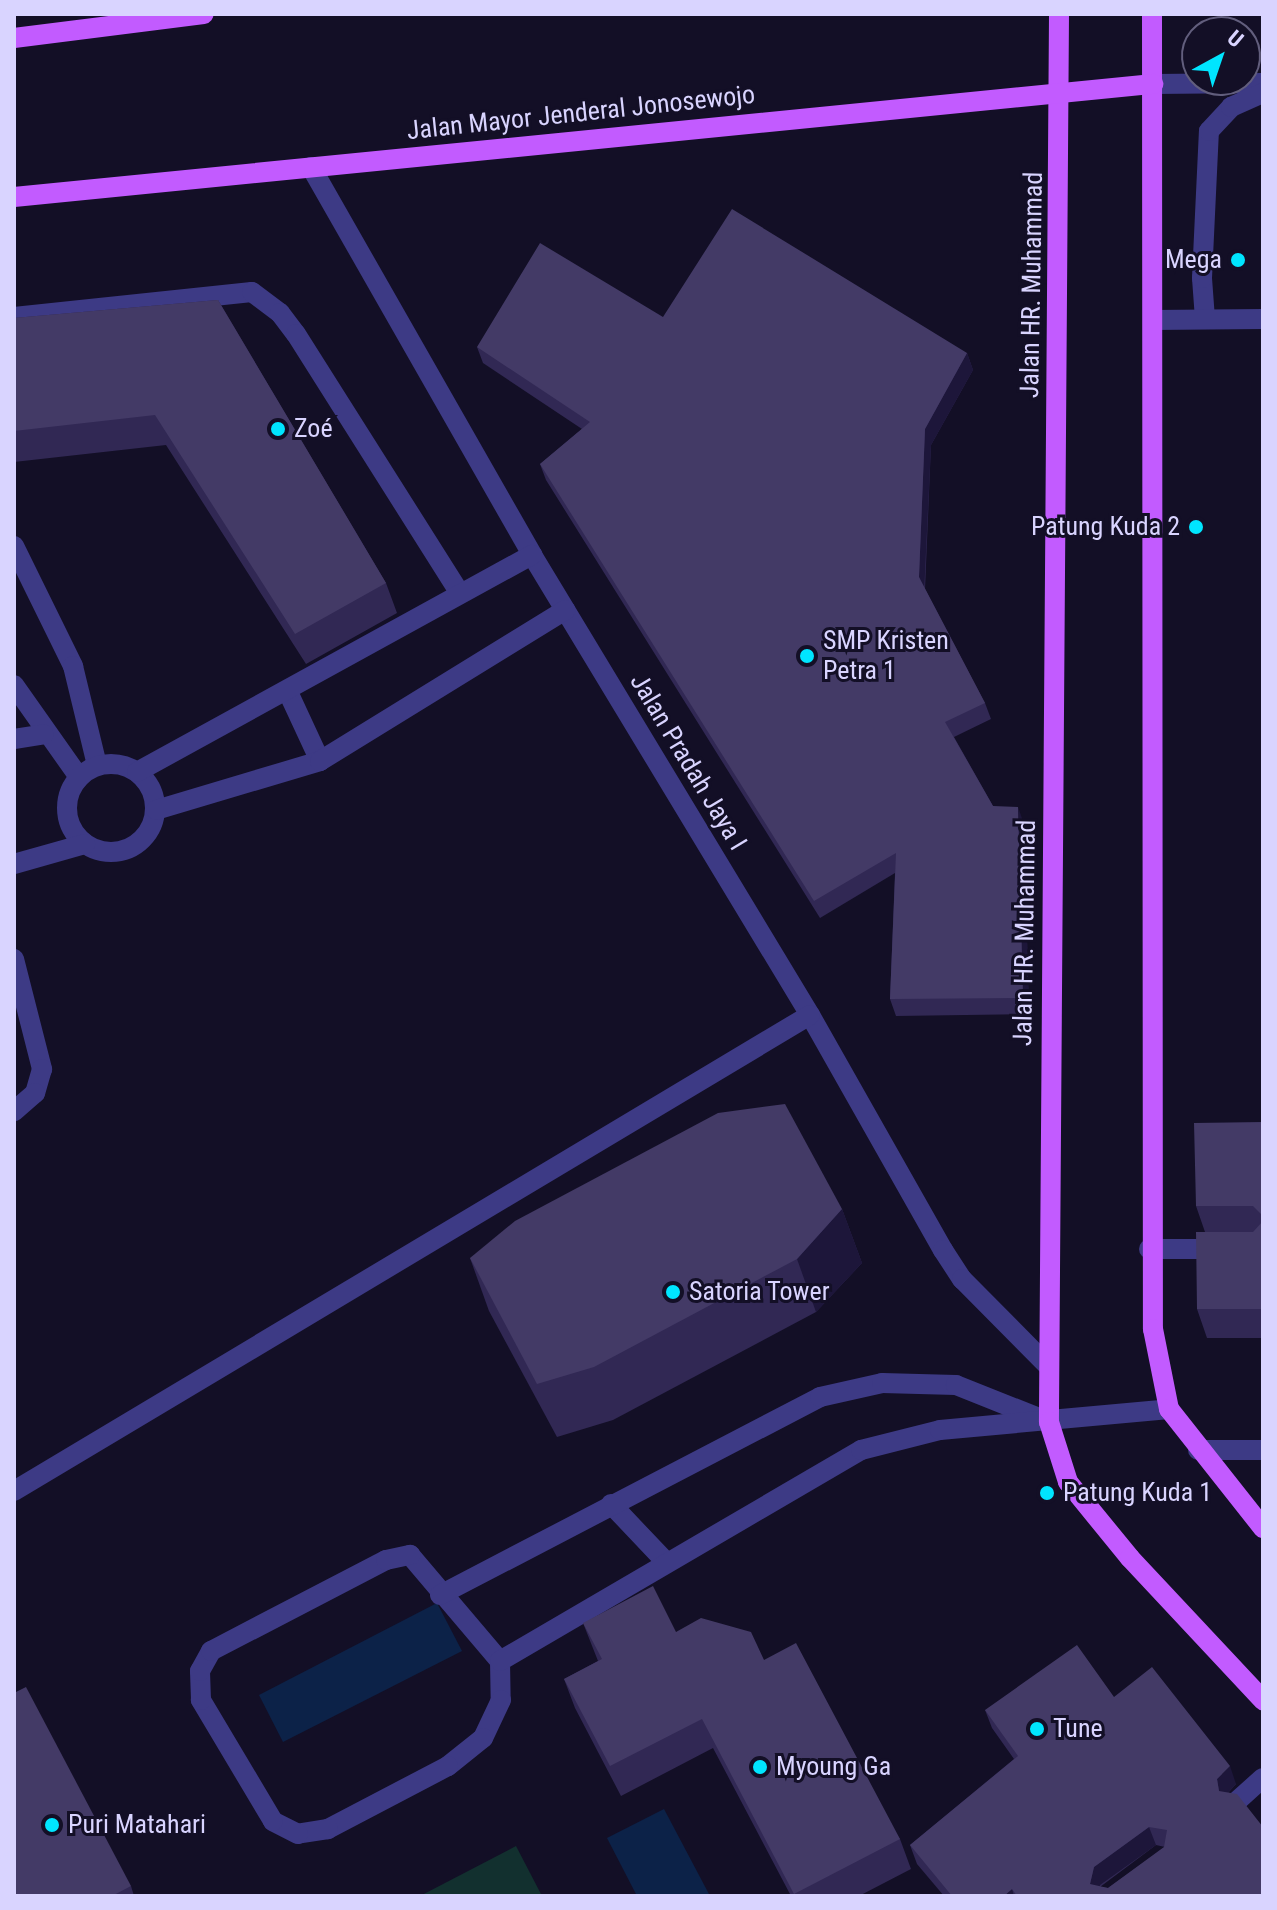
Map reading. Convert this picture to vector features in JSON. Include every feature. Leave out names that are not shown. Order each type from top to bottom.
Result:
[{"type":"main road","points":[[14,38],[203,14]]},
{"type":"main road","name":"Jalan HR. Muhammad","points":[[1059,14],[1061,90],[1046,1364],[1049,1422],[1068,1482],[1130,1558],[1263,1700]]},
{"type":"main road","points":[[1152,14],[1149,1249],[1153,1329],[1169,1409],[1198,1450],[1263,1528]]},
{"type":"main road","name":"Jalan Mayor Jenderal Jonosewojo","points":[[14,197],[1061,90],[1153,84]]},
{"type":"street","points":[[1153,84],[1263,83]]},
{"type":"street","points":[[1205,319],[1202,278],[1209,131],[1231,107],[1263,93]]},
{"type":"street","name":"Jalan Pradah Jaya I","points":[[311,167],[532,555],[810,1015],[962,1279],[1046,1364]]},
{"type":"street","points":[[14,317],[252,292],[280,313],[296,334],[459,592]]},
{"type":"street","points":[[1153,320],[1263,319]]},
{"type":"street","points":[[14,546],[73,666],[97,765]]},
{"type":"street","points":[[137,772],[288,692],[459,592],[532,555]]},
{"type":"street","points":[[156,810],[320,761],[565,610]]},
{"type":"street","points":[[14,685],[44,734],[79,777]]},
{"type":"street","points":[[288,692],[320,761]]},
{"type":"street","points":[[14,739],[44,734]]},
{"type":"street","points":[[14,864],[85,844],[115,852],[136,846],[151,829],[156,810],[152,789],[137,772],[115,763],[97,765],[79,777],[67,809],[72,829],[85,844]]},
{"type":"street","points":[[14,959],[42,1069],[35,1093],[14,1111]]},
{"type":"street","points":[[14,1491],[810,1015]]},
{"type":"street","points":[[1149,1249],[1263,1249]]},
{"type":"street","points":[[440,1595],[820,1397],[882,1383],[956,1385],[1049,1422]]},
{"type":"street","points":[[500,1661],[861,1450],[940,1430],[1169,1409]]},
{"type":"street","points":[[1198,1450],[1263,1450]]},
{"type":"street","points":[[611,1504],[667,1563]]},
{"type":"street","points":[[410,1555],[440,1595],[500,1661],[501,1700],[483,1738],[448,1766],[328,1829],[298,1834],[273,1821],[201,1700],[200,1671],[211,1651],[386,1560],[410,1555]]},
{"type":"street","points":[[1236,1802],[1263,1778]]},
{"type":"green space","points":[[516,1846],[542,1896],[420,1896]]},
{"type":"water","points":[[437,1603],[462,1651],[283,1742],[259,1695]]},
{"type":"water","points":[[664,1809],[710,1896],[637,1896],[607,1838]]},
{"type":"building","name":"SMP Kristen Petra 1","points":[[732,209],[967,353],[925,429],[919,577],[985,703],[945,722],[993,806],[1018,807],[1023,998],[890,999],[896,853],[814,901],[540,464],[590,422],[477,347],[540,243],[663,317]]},
{"type":"building","points":[[218,300],[386,583],[295,634],[155,415],[14,431],[14,318]]},
{"type":"building","name":"Satoria Tower","points":[[785,1104],[842,1209],[797,1259],[594,1367],[537,1384],[470,1258],[515,1221],[718,1113]]},
{"type":"building","points":[[1263,1122],[1263,1216],[1253,1206],[1196,1206],[1194,1123]]},
{"type":"building","points":[[1263,1221],[1263,1309],[1197,1309],[1196,1232],[1253,1232]]},
{"type":"building","points":[[653,1586],[676,1632],[701,1618],[751,1632],[764,1660],[796,1643],[900,1839],[794,1894],[702,1719],[610,1766],[564,1679],[602,1659],[583,1623]]},
{"type":"building","points":[[1077,1645],[1114,1697],[1152,1667],[1230,1766],[1217,1779],[1219,1791],[1237,1794],[1263,1827],[1263,1896],[1017,1896],[1012,1889],[1004,1896],[952,1896],[910,1845],[1018,1756],[985,1710]],"holes":[[[1149,1827],[1167,1830],[1164,1847],[1108,1888],[1090,1884],[1094,1867]]]},
{"type":"building","name":"Puri Matahari","points":[[26,1687],[131,1886],[112,1896],[14,1896],[14,1693]]},
{"type":"place","name":"Mega","points":[[1238,260]]},
{"type":"place","name":"Zoé","points":[[278,429]]},
{"type":"place","name":"Patung Kuda 2","points":[[1196,527]]},
{"type":"place","name":"SMP Kristen Petra 1","points":[[807,656]]},
{"type":"place","name":"Satoria Tower","points":[[673,1292]]},
{"type":"place","name":"Patung Kuda 1","points":[[1047,1493]]},
{"type":"place","name":"Tune","points":[[1037,1729]]},
{"type":"place","name":"Myoung Ga","points":[[760,1767]]},
{"type":"place","name":"Puri Matahari","points":[[52,1825]]}]
